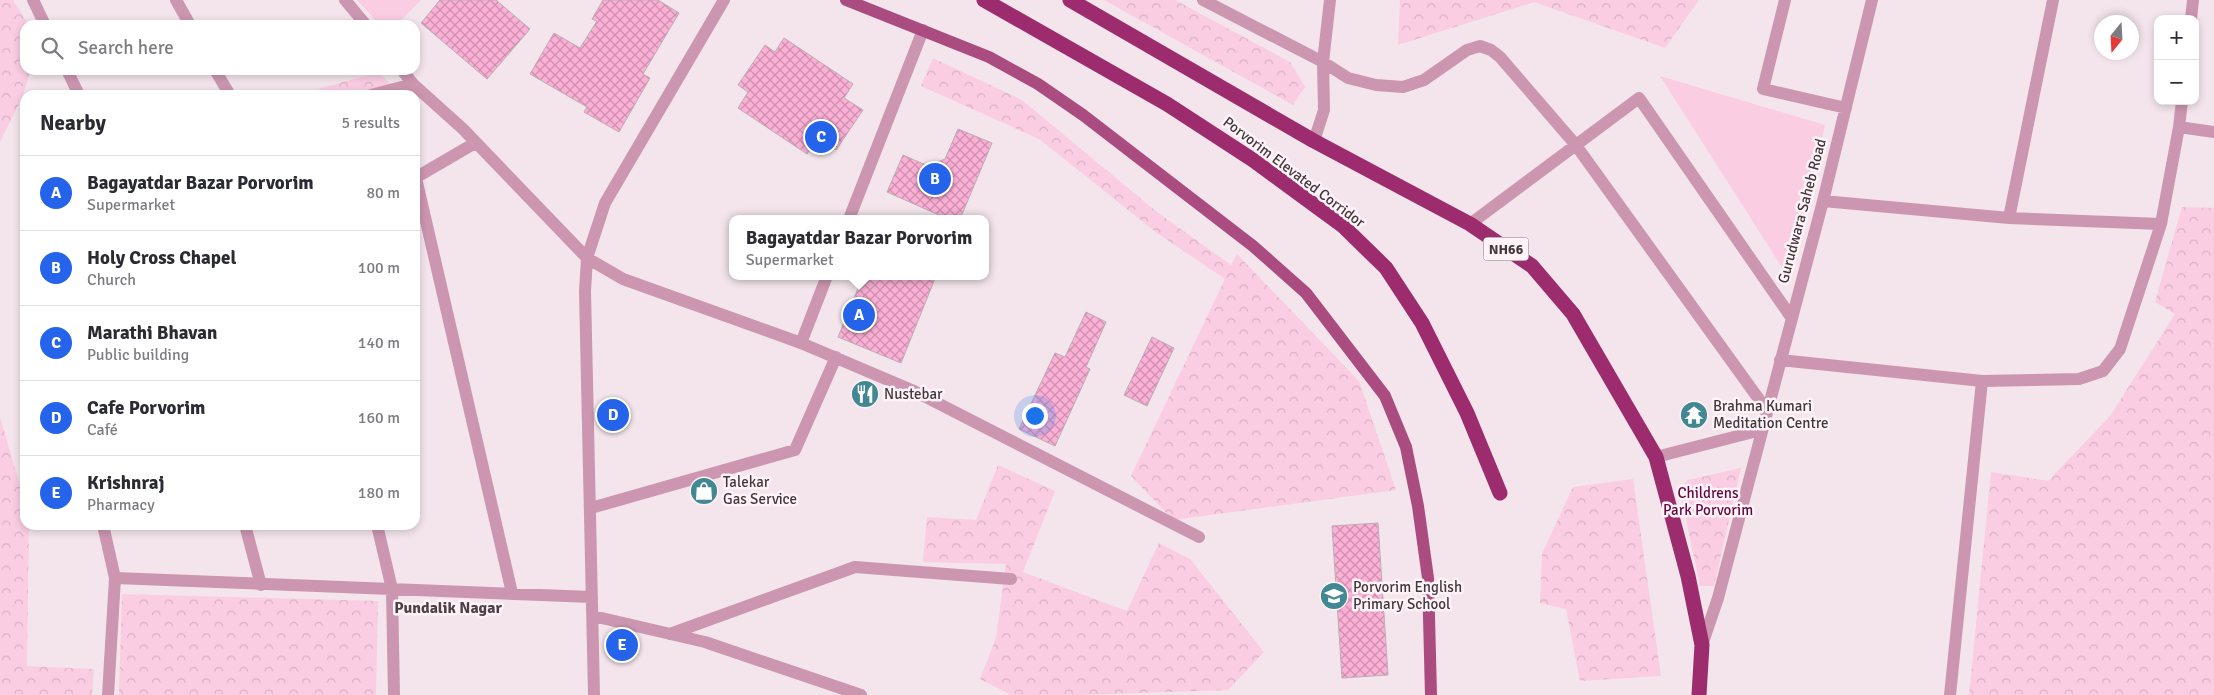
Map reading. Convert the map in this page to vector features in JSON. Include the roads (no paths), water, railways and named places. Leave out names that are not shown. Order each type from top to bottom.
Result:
[{"type":"highway","name":"Porvorim Elevated Corridor","points":[[984,0],[1167,104],[1253,160],[1343,226],[1386,268],[1422,324],[1467,413],[1500,493]]},
{"type":"highway","name":"NH66","points":[[1070,0],[1314,141],[1470,224],[1532,266],[1573,314],[1656,457],[1688,576],[1702,645],[1700,695]]},
{"type":"main road","points":[[846,0],[988,57],[1038,84],[1083,115],[1260,252],[1306,293],[1348,345],[1385,396],[1406,447],[1418,506],[1428,578],[1431,695]]},
{"type":"street","points":[[33,0],[43,20]]},
{"type":"street","points":[[176,0],[187,20]]},
{"type":"street","points":[[345,0],[362,20]]},
{"type":"street","points":[[594,695],[585,291],[587,258],[605,203],[724,0]]},
{"type":"street","points":[[1203,0],[1323,62],[1348,78],[1376,85],[1403,87],[1424,80],[1467,50],[1480,46],[1500,56],[1575,144],[1766,409]]},
{"type":"street","points":[[1314,141],[1324,110],[1323,62],[1330,0]]},
{"type":"street","points":[[1785,0],[1763,89],[1846,108]]},
{"type":"street","name":"Gurudwara Saheb Road","points":[[1702,645],[1718,598],[1846,108],[1872,0]]},
{"type":"street","points":[[2008,218],[2053,0]]},
{"type":"street","points":[[2191,15],[2193,0]]},
{"type":"street","points":[[851,215],[923,30]]},
{"type":"street","points":[[69,75],[77,90]]},
{"type":"street","points":[[218,75],[227,90]]},
{"type":"street","points":[[406,75],[420,90]]},
{"type":"street","points":[[390,90],[413,84]]},
{"type":"street","points":[[420,90],[463,129],[474,143],[587,258],[622,279],[801,343],[914,391],[1199,537]]},
{"type":"street","points":[[1470,224],[1639,98],[1791,317]]},
{"type":"street","points":[[1780,360],[1982,381],[2079,379],[2103,371],[2120,350],[2161,224],[2182,105]]},
{"type":"street","points":[[2179,127],[2214,132]]},
{"type":"street","points":[[420,176],[474,143]]},
{"type":"street","points":[[420,195],[512,593]]},
{"type":"street","points":[[1822,201],[2008,218],[2161,224]]},
{"type":"street","points":[[801,343],[825,280]]},
{"type":"street","points":[[591,508],[795,450],[836,358]]},
{"type":"street","points":[[1950,695],[1982,381]]},
{"type":"street","points":[[1656,457],[1761,430]]},
{"type":"street","points":[[104,530],[115,578],[108,695]]},
{"type":"street","points":[[246,530],[261,585]]},
{"type":"street","points":[[378,530],[392,589],[394,695]]},
{"type":"street","points":[[670,634],[855,567],[1010,579]]},
{"type":"street","points":[[115,578],[592,597]]},
{"type":"street","points":[[593,616],[705,642],[861,695]]},
{"type":"place","name":"Marathi Bhavan","points":[[821,137]]},
{"type":"place","name":"Holy Cross Chapel","points":[[935,179]]},
{"type":"place","name":"Bagayatdar Bazar Porvorim","points":[[859,315]]},
{"type":"place","name":"Nustebar","points":[[865,394]]},
{"type":"place","name":"Cafe Porvorim","points":[[613,415]]},
{"type":"place","name":"Brahma Kumari Meditation Centre","points":[[1694,415]]},
{"type":"place","name":"Talekar Gas Service","points":[[704,491]]},
{"type":"place","name":"Porvorim English Primary School","points":[[1334,596]]},
{"type":"place","name":"Krishnraj","points":[[622,645]]},
{"type":"district","name":"Pundalik Nagar","points":[[448,607]]},
{"type":"park label","name":"Childrens Park Porvorim","points":[[1708,502]]}]
